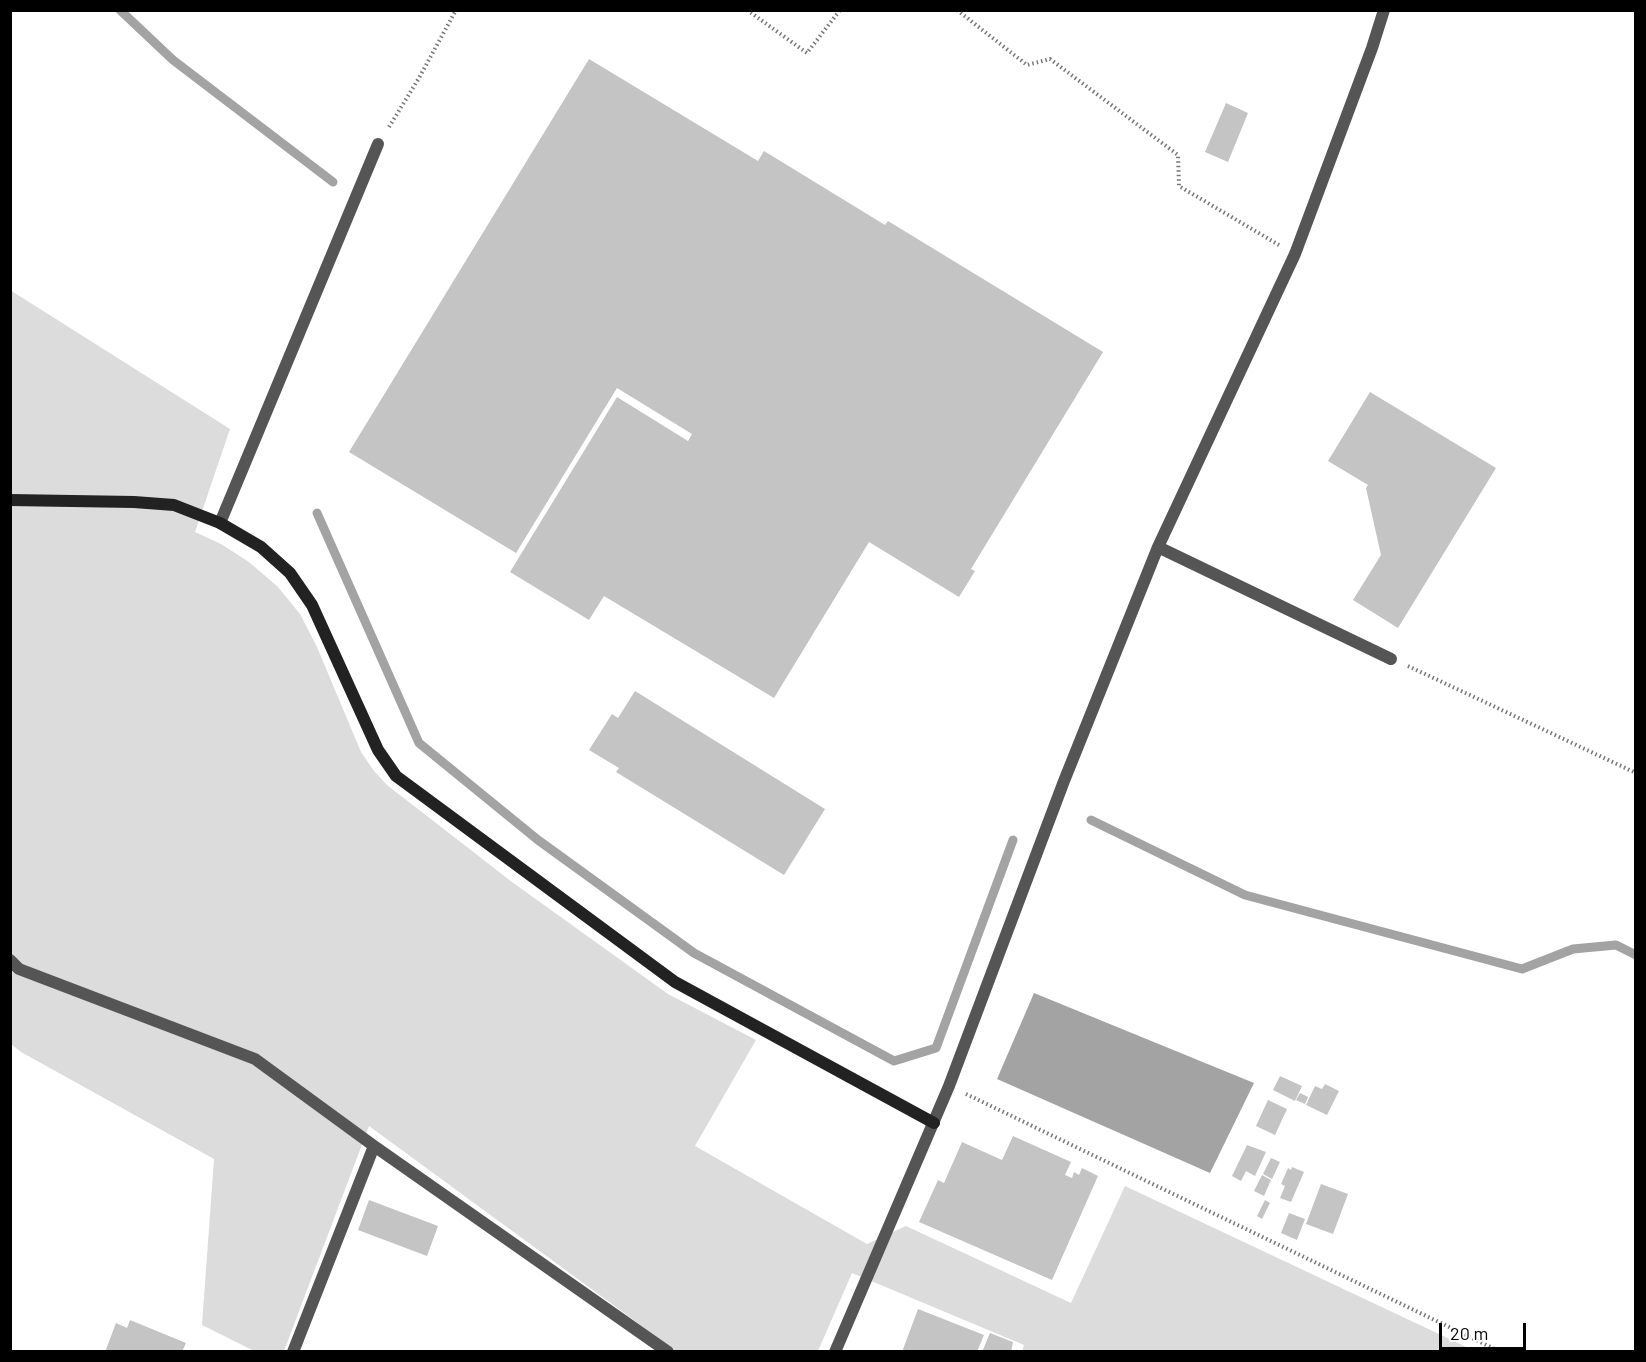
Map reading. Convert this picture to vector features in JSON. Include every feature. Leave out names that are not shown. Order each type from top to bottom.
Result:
[{"type":"street","points":[[835,1352],[949,1086],[1060,792],[1158,547],[1295,254],[1384,10]]},
{"type":"street","points":[[220,523],[378,144]]},
{"type":"street","points":[[10,500],[174,505],[220,523],[261,547],[290,573],[312,605],[378,750],[396,776],[675,982],[934,1123]]},
{"type":"street","points":[[1158,547],[1391,659]]},
{"type":"street","points":[[10,960],[19,969],[255,1059],[374,1146],[668,1352]]},
{"type":"street","points":[[293,1352],[374,1146]]},
{"type":"path","points":[[378,144],[419,78],[456,10]]},
{"type":"path","points":[[747,10],[807,53],[840,10]]},
{"type":"path","points":[[957,10],[1026,65],[1050,59],[1178,155],[1179,186],[1295,254]]},
{"type":"path","points":[[1391,659],[1635,773]]},
{"type":"path","points":[[949,1086],[1501,1352]]},
{"type":"shaded area","points":[[10,290],[230,429],[195,532],[221,544],[249,562],[278,587],[300,614],[317,647],[361,752],[387,785],[512,882],[668,994],[756,1040],[695,1146],[867,1244],[906,1226],[1071,1303],[1125,1186],[1475,1351],[1022,1351],[1024,1345],[852,1273],[818,1351],[676,1351],[369,1126],[284,1351],[254,1351],[202,1325],[214,1159],[21,1052],[11,1044]]},
{"type":"shaded area","points":[[1034,993],[1254,1083],[1210,1173],[997,1079]]},
{"type":"building","points":[[589,59],[758,161],[764,151],[885,225],[888,221],[1103,352],[971,569],[975,571],[959,597],[869,542],[774,698],[604,596],[589,620],[510,572],[617,397],[688,441],[692,434],[617,388],[516,553],[349,452]]},
{"type":"building","points":[[1226,103],[1248,113],[1228,162],[1205,152]]},
{"type":"building","points":[[1370,392],[1496,468],[1398,628],[1353,600],[1381,555],[1366,488],[1368,485],[1328,461]]},
{"type":"building","points":[[635,691],[825,809],[784,875],[616,772],[619,768],[589,750],[612,714],[618,718]]},
{"type":"building","points":[[1280,1076],[1302,1086],[1295,1101],[1273,1090]]},
{"type":"building","points":[[1325,1084],[1339,1091],[1327,1115],[1306,1105],[1315,1086],[1322,1089]]},
{"type":"building","points":[[1300,1093],[1308,1097],[1305,1104],[1296,1100]]},
{"type":"building","points":[[1268,1100],[1287,1109],[1275,1135],[1256,1126]]},
{"type":"building","points":[[1013,1136],[1071,1162],[1065,1175],[1072,1178],[1074,1172],[1079,1175],[1082,1168],[1098,1176],[1052,1280],[919,1222],[938,1180],[944,1183],[962,1142],[1002,1160]]},
{"type":"building","points":[[1247,1145],[1266,1152],[1255,1176],[1246,1171],[1241,1181],[1232,1176]]},
{"type":"building","points":[[1271,1158],[1280,1162],[1272,1179],[1263,1174]]},
{"type":"building","points":[[1292,1167],[1304,1172],[1291,1202],[1280,1198],[1285,1186],[1281,1184],[1288,1168],[1291,1170]]},
{"type":"building","points":[[1262,1175],[1271,1180],[1264,1196],[1254,1191]]},
{"type":"building","points":[[1321,1184],[1348,1194],[1333,1234],[1306,1224]]},
{"type":"building","points":[[369,1200],[438,1226],[427,1256],[358,1230]]},
{"type":"building","points":[[1265,1200],[1270,1203],[1262,1219],[1257,1216]]},
{"type":"building","points":[[1289,1213],[1305,1219],[1297,1240],[1281,1233]]},
{"type":"building","points":[[918,1309],[984,1335],[977,1352],[902,1352]]},
{"type":"building","points":[[130,1320],[186,1343],[182,1352],[105,1352],[116,1323],[127,1328]]},
{"type":"building","points":[[990,1333],[1013,1342],[1011,1352],[982,1352]]},
{"type":"waterway","points":[[120,10],[173,60],[333,182]]},
{"type":"waterway","points":[[317,513],[419,743],[538,840],[694,953],[894,1061],[936,1048],[1013,840]]},
{"type":"waterway","points":[[1091,820],[1245,895],[1522,969],[1573,949],[1616,945],[1636,955]]}]
